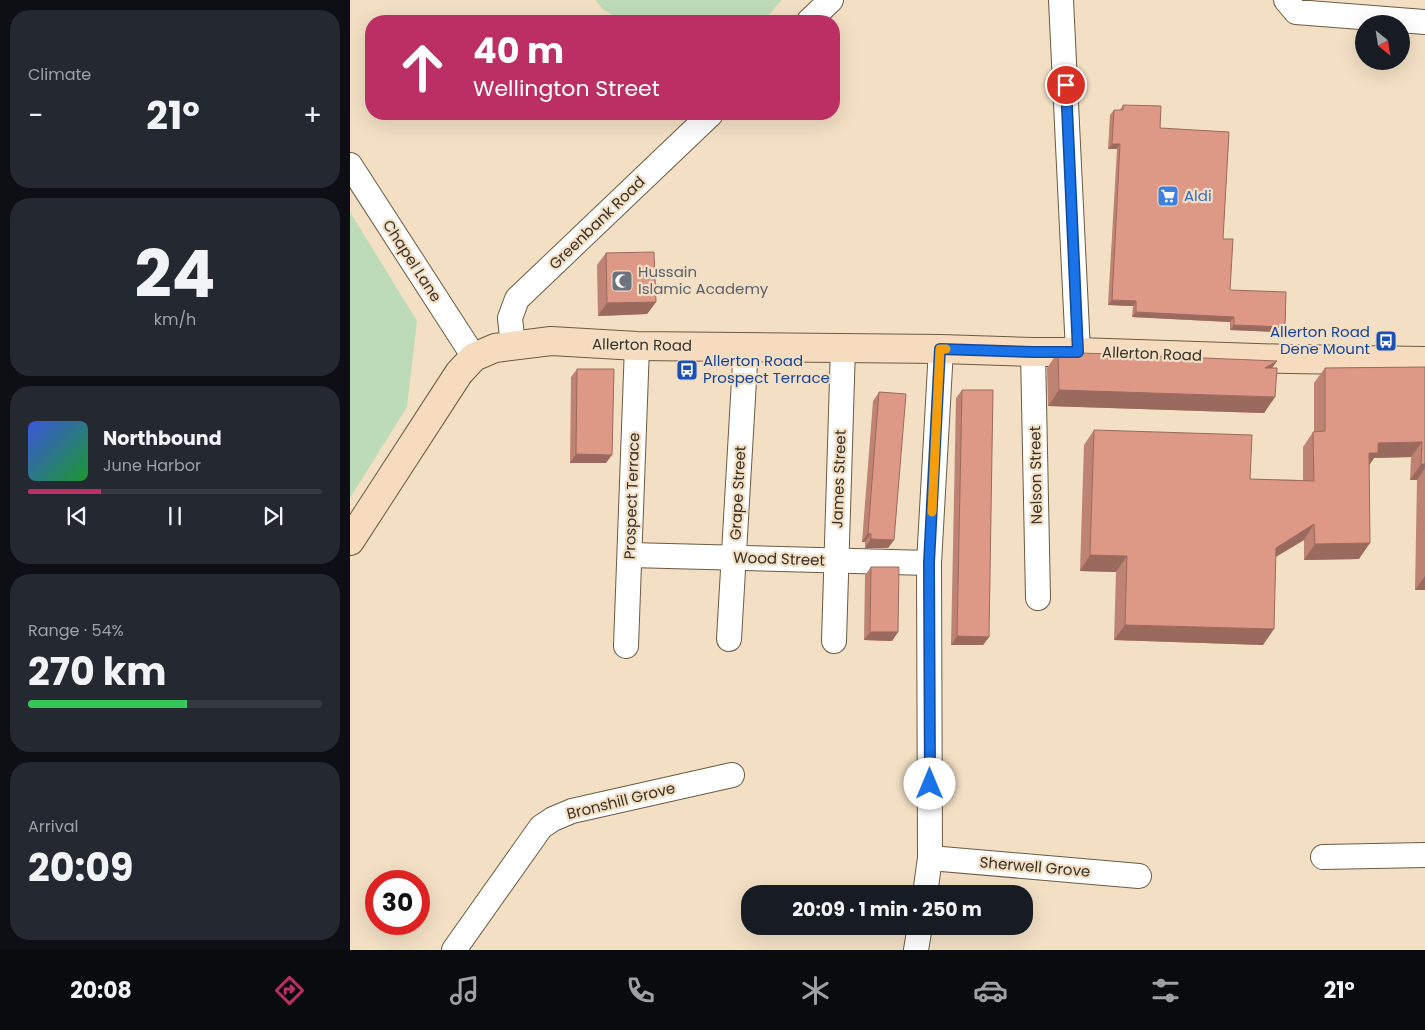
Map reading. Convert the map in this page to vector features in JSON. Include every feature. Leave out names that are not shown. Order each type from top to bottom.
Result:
[{"type":"street","points":[[815,15],[831,0]]},
{"type":"street","points":[[1061,0],[1078,352]]},
{"type":"street","points":[[1286,0],[1296,12],[1425,22]]},
{"type":"street","name":"Greenbank Road","points":[[513,346],[510,318],[517,299],[706,120]]},
{"type":"street","name":"Chapel Lane","points":[[350,165],[474,357]]},
{"type":"street","name":"Allerton Road","points":[[350,541],[459,373],[474,357],[496,348],[551,341],[637,346],[940,349],[1306,360],[1425,361]]},
{"type":"street","name":"Prospect Terrace","points":[[626,646],[637,346]]},
{"type":"street","name":"Grape Street","points":[[729,639],[746,346]]},
{"type":"street","name":"James Street","points":[[834,641],[843,348]]},
{"type":"street","points":[[926,885],[930,858],[929,563],[940,349]]},
{"type":"street","name":"Nelson Street","points":[[1033,352],[1038,598]]},
{"type":"street","name":"Wood Street","points":[[630,555],[929,563]]},
{"type":"street","name":"Bronshill Grove","points":[[454,950],[541,827],[553,819],[572,811],[732,775]]},
{"type":"street","points":[[1323,858],[1425,856]]},
{"type":"street","name":"Sherwell Grove","points":[[930,858],[1139,876]]},
{"type":"street","points":[[916,950],[918,935]]},
{"type":"green space","points":[[595,0],[782,0],[768,15],[612,15],[603,9]]},
{"type":"green space","points":[[350,212],[417,321],[407,407],[350,498]]},
{"type":"building","name":"Aldi","points":[[1123,105],[1161,106],[1160,128],[1229,132],[1223,239],[1233,239],[1230,290],[1286,292],[1285,327],[1234,325],[1234,317],[1136,312],[1136,301],[1112,300],[1120,144],[1112,144],[1114,110],[1123,110]]},
{"type":"building","name":"Hussain Islamic Academy","points":[[654,252],[656,302],[607,303],[606,253]]},
{"type":"building","points":[[1058,352],[1277,361],[1265,368],[1277,368],[1275,397],[1059,390]]},
{"type":"building","points":[[1425,367],[1425,464],[1421,464],[1422,442],[1378,443],[1378,453],[1369,453],[1370,543],[1315,544],[1314,524],[1276,548],[1274,629],[1125,625],[1127,556],[1090,555],[1094,430],[1252,435],[1250,479],[1314,481],[1313,432],[1325,431],[1325,368]]},
{"type":"building","points":[[577,369],[614,369],[612,455],[576,454]]},
{"type":"building","points":[[962,390],[993,390],[989,637],[957,636]]},
{"type":"building","points":[[879,392],[906,394],[894,540],[871,539],[871,534],[868,533]]},
{"type":"building","points":[[871,567],[899,567],[898,632],[870,632]]},
{"type":"slow traffic","points":[[932,512],[940,349],[946,349]]},
{"type":"place","name":"Aldi","points":[[1168,196]]},
{"type":"place","name":"Hussain Islamic Academy","points":[[622,281]]},
{"type":"place","name":"Allerton Road Dene Mount","points":[[1386,341]]},
{"type":"place","name":"Allerton Road Prospect Terrace","points":[[687,370]]},
{"type":"route","points":[[930,784],[929,563],[940,349],[1078,352],[1066,85]]}]
